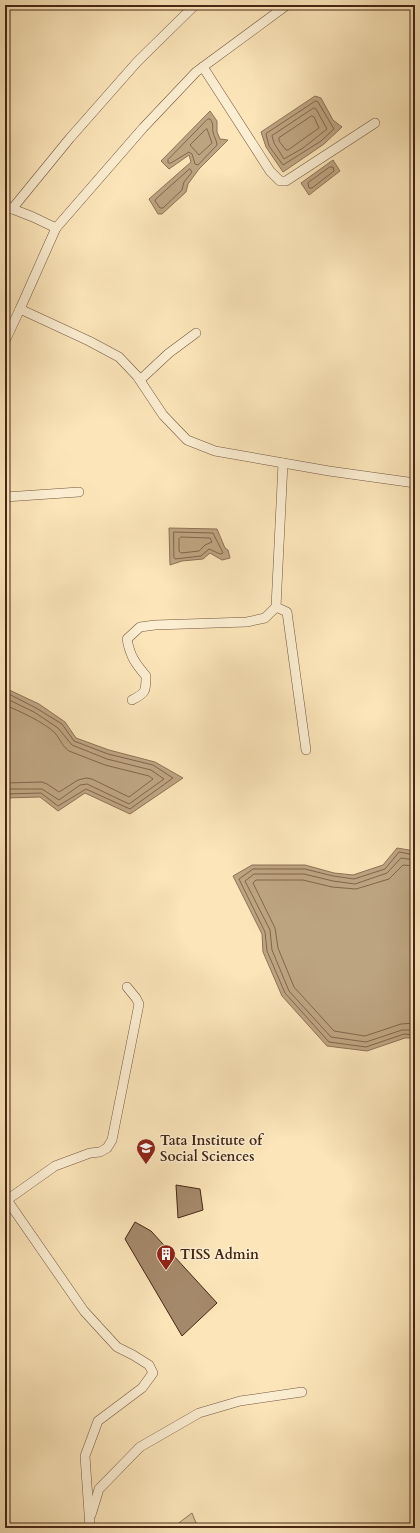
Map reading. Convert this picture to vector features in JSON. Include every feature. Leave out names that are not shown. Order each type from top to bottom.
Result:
[{"type":"street","points":[[56,228],[9,208],[132,68],[195,5]]},
{"type":"street","points":[[5,341],[56,228],[143,128],[196,72],[287,5]]},
{"type":"street","points":[[203,67],[270,171],[280,181],[286,181],[375,123]]},
{"type":"street","points":[[20,309],[89,341],[119,357],[140,380],[163,415],[187,440],[215,451],[415,483]]},
{"type":"street","points":[[140,380],[169,353],[196,333]]},
{"type":"street","points":[[132,700],[143,695],[146,689],[146,676],[134,663],[129,651],[127,639],[140,627],[155,625],[247,622],[264,618],[276,607],[283,463]]},
{"type":"street","points":[[5,497],[79,492]]},
{"type":"street","points":[[276,607],[287,612],[306,750]]},
{"type":"street","points":[[90,1525],[85,1456],[98,1421],[142,1388],[153,1373],[152,1369],[150,1365],[117,1347],[84,1311],[6,1199],[55,1166],[90,1153],[100,1152],[107,1148],[112,1140],[139,1004],[127,986]]},
{"type":"street","points":[[90,1525],[99,1489],[140,1447],[199,1413],[240,1401],[302,1392]]},
{"type":"shaded area","points":[[192,1513],[198,1528],[172,1528]]},
{"type":"water","points":[[315,96],[321,98],[333,120],[342,127],[324,144],[283,172],[266,147],[261,132]]},
{"type":"water","points":[[210,111],[217,121],[217,132],[220,139],[228,140],[199,169],[188,184],[186,192],[162,214],[158,214],[149,199],[191,162],[189,155],[169,169],[161,161]]},
{"type":"water","points":[[333,160],[340,171],[309,195],[301,183]]},
{"type":"water","points":[[169,528],[217,529],[225,548],[228,550],[230,558],[222,560],[210,553],[203,559],[182,561],[170,565]]},
{"type":"water","points":[[5,688],[39,704],[65,722],[76,738],[109,750],[155,762],[183,778],[130,814],[85,793],[58,811],[40,797],[5,798]]},
{"type":"water","points":[[397,848],[415,851],[415,1038],[405,1038],[367,1051],[327,1046],[282,996],[263,952],[262,934],[233,876],[252,865],[305,865],[334,873],[353,875],[383,865]]},
{"type":"building","points":[[176,1185],[200,1189],[203,1210],[178,1218]]},
{"type":"building","name":"TISS Admin","points":[[135,1222],[151,1231],[217,1303],[182,1336],[125,1239]]},
{"type":"place","name":"Tata Institute of Social Sciences","points":[[146,1165]]},
{"type":"place","name":"TISS Admin","points":[[166,1271]]}]
